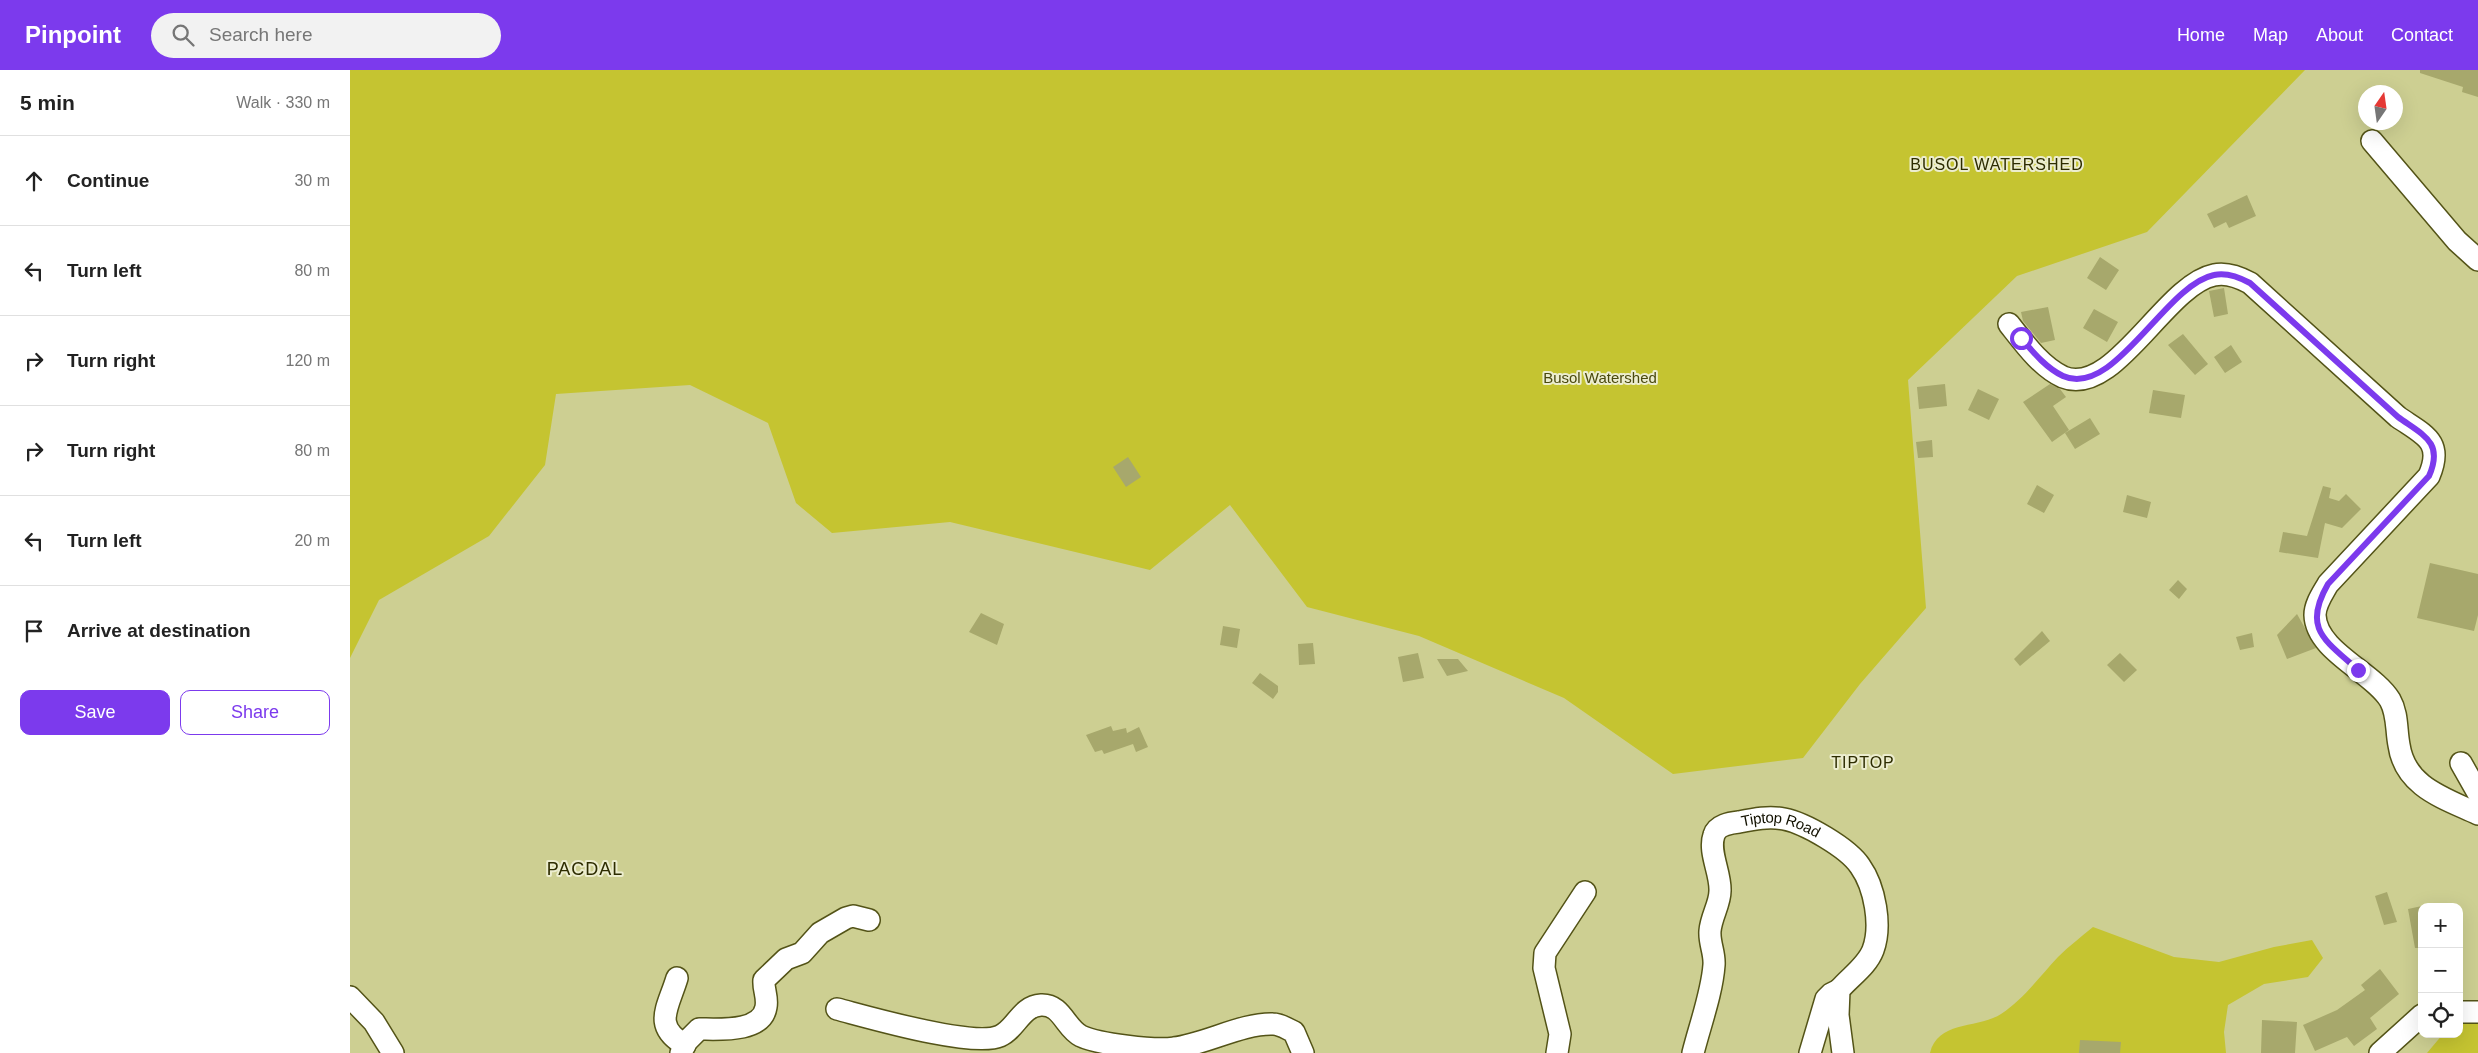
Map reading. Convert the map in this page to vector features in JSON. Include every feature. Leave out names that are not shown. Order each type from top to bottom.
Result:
[{"type":"street","points":[[2372,141],[2457,241],[2478,260]]},
{"type":"street","points":[[2009,324],[2036,356],[2053,370],[2064,377],[2085,380],[2098,374],[2113,363],[2182,295],[2198,282],[2213,275],[2238,276],[2250,283],[2398,417],[2424,436],[2434,446],[2436,456],[2429,476],[2328,584],[2319,599],[2315,614],[2318,628],[2329,643],[2390,700],[2395,714],[2400,756],[2413,777],[2421,786],[2435,794],[2478,814]]},
{"type":"street","points":[[2460,762],[2478,793]]},
{"type":"street","name":"Tiptop Road","points":[[1693,1053],[1714,966],[1710,929],[1720,893],[1720,877],[1712,843],[1714,834],[1719,827],[1758,818],[1784,819],[1807,827],[1861,866],[1868,881],[1875,909],[1876,936],[1873,951],[1864,966],[1839,990]]},
{"type":"street","points":[[1557,1053],[1560,1034],[1544,968],[1545,953],[1585,892]]},
{"type":"street","points":[[677,978],[664,1020],[668,1032],[683,1049],[699,1029],[735,1030],[761,1018],[766,1009],[767,997],[764,980],[786,959],[802,953],[820,933],[846,918],[853,916],[869,920]]},
{"type":"street","points":[[1810,1053],[1826,999],[1830,994],[1839,990],[1838,1015],[1843,1053]]},
{"type":"street","points":[[350,997],[374,1022],[393,1053]]},
{"type":"street","points":[[837,1009],[920,1030],[984,1039],[999,1037],[1008,1031],[1027,1010],[1041,1005],[1059,1011],[1074,1031],[1092,1040],[1158,1048],[1173,1048],[1259,1025],[1274,1024],[1294,1032],[1303,1053]]},
{"type":"street","points":[[2463,1012],[2478,1012]]},
{"type":"street","points":[[2380,1053],[2418,1020]]},
{"type":"green space","name":"Busol Watershed","points":[[350,70],[2305,70],[2147,232],[2017,276],[1908,380],[1926,608],[1860,684],[1803,758],[1673,774],[1564,698],[1419,636],[1307,607],[1230,505],[1150,570],[950,522],[832,533],[796,503],[768,423],[690,385],[556,394],[545,465],[489,536],[379,600],[350,658]]},
{"type":"green space","points":[[2093,927],[2174,957],[2219,962],[2274,947],[2312,940],[2323,958],[2308,977],[2264,984],[2228,1005],[2224,1032],[2226,1053],[1930,1053],[1934,1042],[1941,1035],[1950,1030],[1992,1019],[2009,1008],[2024,995],[2058,957]]},
{"type":"green space","points":[[2478,1018],[2478,1053],[2427,1053],[2440,1038],[2463,1038],[2463,1020]]},
{"type":"building","points":[[2420,70],[2478,70],[2478,97],[2462,92],[2463,87],[2420,73]]},
{"type":"building","points":[[2247,195],[2256,216],[2229,228],[2226,222],[2214,228],[2207,214]]},
{"type":"building","points":[[2100,257],[2119,270],[2106,290],[2087,278]]},
{"type":"building","points":[[2224,288],[2228,314],[2214,317],[2209,291]]},
{"type":"building","points":[[2048,307],[2055,340],[2041,343],[2023,321],[2021,312]]},
{"type":"building","points":[[2094,309],[2118,322],[2107,342],[2083,328]]},
{"type":"building","points":[[2183,334],[2208,364],[2195,375],[2168,345]]},
{"type":"building","points":[[2231,345],[2242,362],[2225,373],[2214,357]]},
{"type":"building","points":[[1945,384],[1947,406],[1919,409],[1917,387]]},
{"type":"building","points":[[2050,384],[2060,389],[2066,397],[2053,406],[2069,430],[2052,442],[2023,402]]},
{"type":"building","points":[[1978,389],[1999,399],[1989,420],[1968,410]]},
{"type":"building","points":[[2153,390],[2185,395],[2181,418],[2149,413]]},
{"type":"building","points":[[2090,418],[2100,434],[2075,449],[2065,433]]},
{"type":"building","points":[[1932,440],[1933,457],[1918,458],[1916,442]]},
{"type":"building","points":[[1128,457],[1141,477],[1126,487],[1113,467]]},
{"type":"building","points":[[2037,485],[2054,495],[2044,513],[2027,504]]},
{"type":"building","points":[[2323,486],[2331,488],[2329,498],[2339,501],[2346,494],[2361,509],[2342,528],[2325,523],[2318,558],[2279,552],[2283,532],[2307,536]]},
{"type":"building","points":[[2127,495],[2151,502],[2147,518],[2123,512]]},
{"type":"building","points":[[2430,563],[2478,574],[2478,615],[2474,631],[2417,618]]},
{"type":"building","points":[[2178,580],[2187,589],[2179,599],[2169,590]]},
{"type":"building","points":[[981,613],[1004,624],[997,645],[969,632]]},
{"type":"building","points":[[2297,614],[2316,648],[2287,659],[2277,635]]},
{"type":"building","points":[[1223,626],[1240,629],[1237,648],[1220,645]]},
{"type":"building","points":[[2042,631],[2050,641],[2020,666],[2014,659]]},
{"type":"building","points":[[2252,633],[2254,647],[2240,650],[2236,637]]},
{"type":"building","points":[[1313,643],[1315,664],[1299,665],[1298,644]]},
{"type":"building","points":[[1418,653],[1424,678],[1403,682],[1398,657]]},
{"type":"building","points":[[2120,653],[2137,670],[2124,682],[2107,665]]},
{"type":"building","points":[[1437,659],[1458,659],[1468,671],[1447,676]]},
{"type":"building","points":[[1260,673],[1278,686],[1278,692],[1273,699],[1252,683]]},
{"type":"building","points":[[1111,726],[1113,731],[1126,728],[1127,733],[1139,727],[1148,747],[1136,752],[1133,744],[1104,754],[1102,750],[1095,752],[1086,735]]},
{"type":"building","points":[[2387,892],[2397,922],[2384,925],[2375,896]]},
{"type":"building","points":[[2418,907],[2418,948],[2415,948],[2408,909]]},
{"type":"building","points":[[2380,969],[2399,994],[2370,1018],[2377,1029],[2354,1046],[2347,1037],[2315,1051],[2303,1025],[2337,1010],[2365,990],[2361,985]]},
{"type":"building","points":[[2262,1020],[2297,1022],[2295,1053],[2261,1053]]},
{"type":"building","points":[[2080,1040],[2121,1042],[2120,1053],[2079,1053]]},
{"type":"district","name":"BUSOL WATERSHED","points":[[1997,164]]},
{"type":"district","name":"TIPTOP","points":[[1863,762]]},
{"type":"district","name":"PACDAL","points":[[585,869]]},
{"type":"route","points":[[2021,338],[2036,356],[2053,370],[2064,377],[2085,380],[2098,374],[2113,363],[2148,327],[2198,282],[2213,275],[2238,276],[2250,283],[2398,417],[2424,436],[2434,446],[2436,456],[2429,476],[2418,490],[2328,584],[2319,599],[2315,614],[2318,628],[2329,643],[2358,670]]}]
